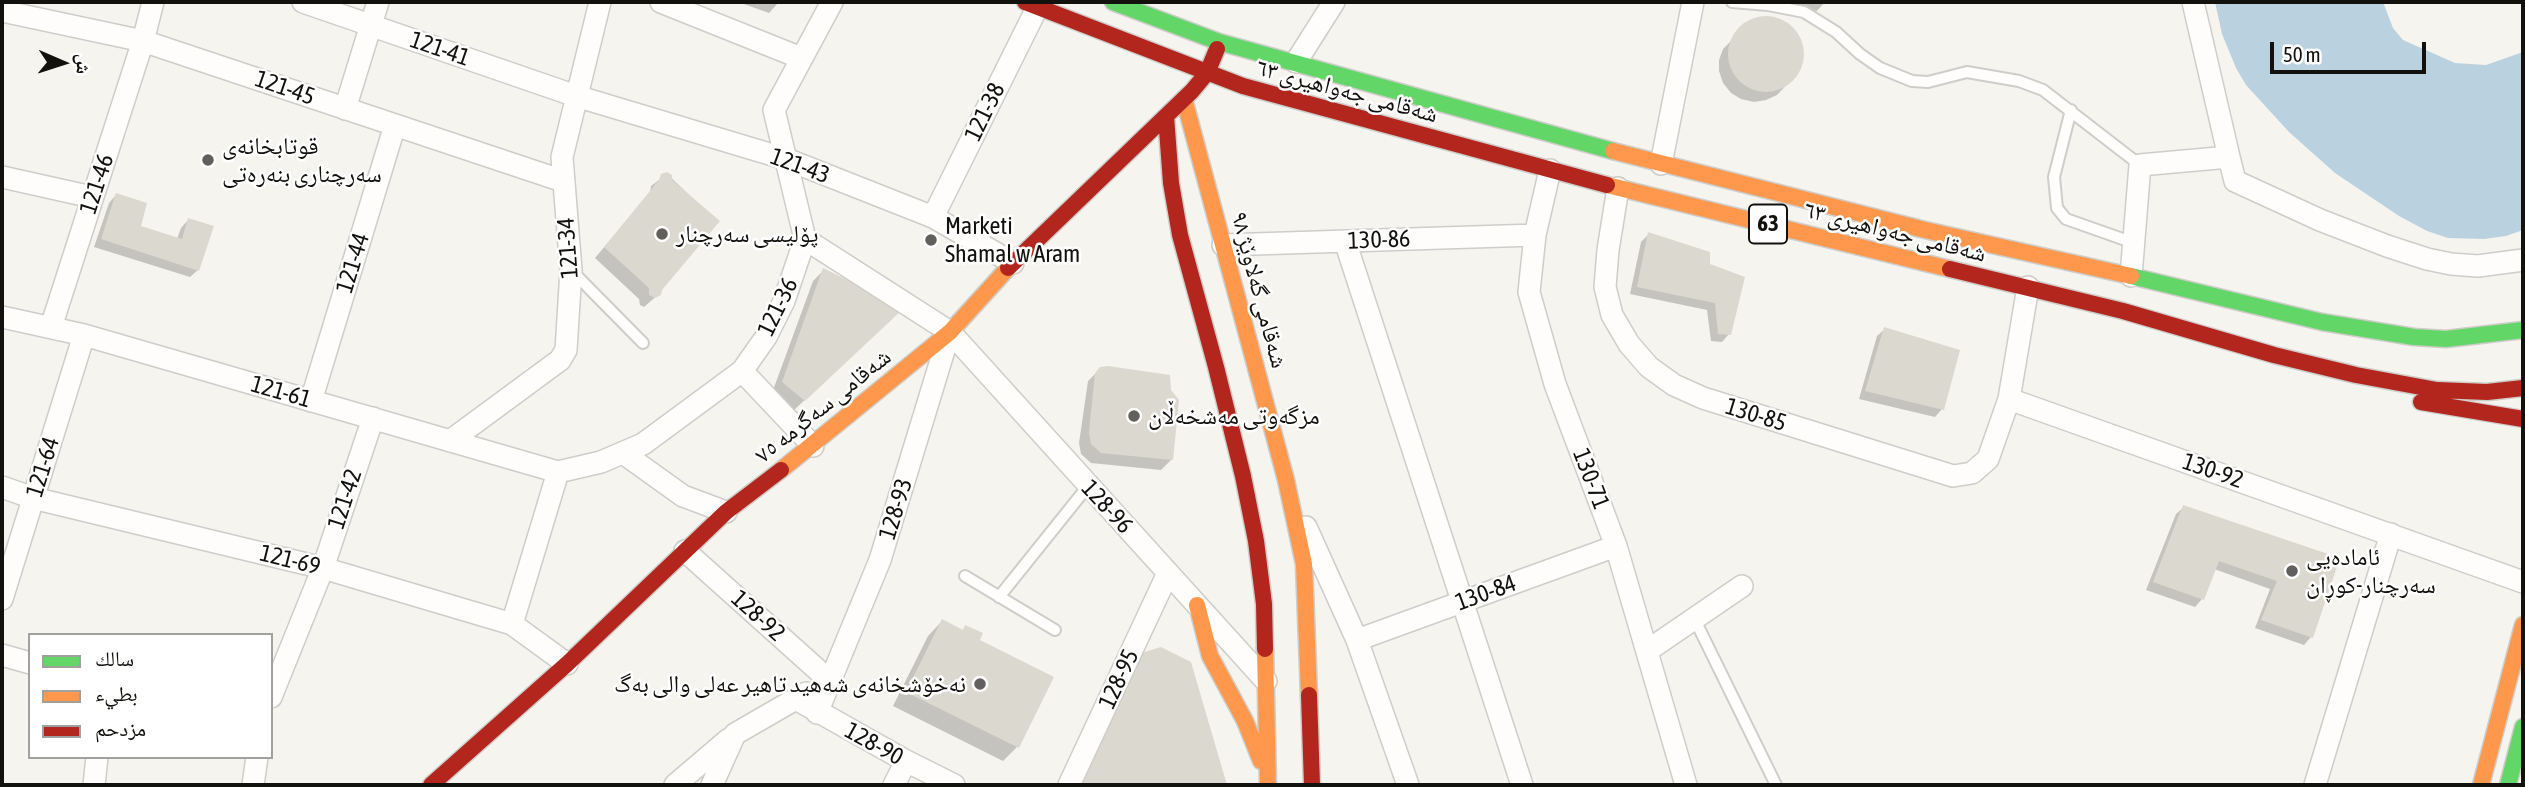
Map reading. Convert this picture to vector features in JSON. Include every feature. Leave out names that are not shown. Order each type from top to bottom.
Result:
[{"type":"main road","name":"شەقامی جەواهیری ٦٣","points":[[1113,2],[1219,42],[1442,105],[1661,164],[1925,230],[2322,322],[2414,337],[2446,339],[2523,330]]},
{"type":"main road","name":"شەقامی جەواهیری ٦٣","points":[[1031,5],[1207,73],[1310,106],[1618,188],[2123,311],[2274,355],[2356,375],[2437,390],[2487,392],[2523,388]]},
{"type":"main road","name":"شەقامی سەگرمە ٧٥","points":[[431,785],[567,664],[726,512],[813,446],[950,332],[1013,262],[1184,99],[1207,73],[1219,42]]},
{"type":"main road","name":"شەقامی گەلاوێژ ٩٨","points":[[1184,99],[1223,245],[1243,476],[1256,541],[1264,604],[1287,682],[1312,785]]},
{"type":"main road","name":"شەقامی گەلاوێژ ٩٨","points":[[1166,116],[1171,183],[1178,225],[1286,480],[1304,564],[1287,682],[1268,784]]},
{"type":"main road","points":[[2274,355],[2328,378],[2398,398],[2523,419]]},
{"type":"main road","points":[[1197,605],[1210,656],[1254,741],[1268,784]]},
{"type":"main road","points":[[2481,785],[2523,625]]},
{"type":"main road","points":[[2508,785],[2520,756],[2523,727]]},
{"type":"street","name":"121-46","points":[[51,327],[143,41],[153,2]]},
{"type":"street","name":"121-41","points":[[303,2],[576,96]]},
{"type":"street","points":[[345,109],[378,2]]},
{"type":"street","name":"121-34","points":[[450,441],[560,360],[568,337],[571,270],[562,157],[600,2]]},
{"type":"street","points":[[661,2],[801,58]]},
{"type":"street","points":[[805,239],[774,110],[832,2]]},
{"type":"street","points":[[1296,62],[1334,2]]},
{"type":"street","points":[[1661,164],[1693,2]]},
{"type":"street","points":[[2193,2],[2235,181],[2320,220],[2427,260],[2478,266],[2523,260]]},
{"type":"street","name":"121-38","points":[[933,217],[1031,5]]},
{"type":"street","name":"121-45","points":[[2,11],[143,41],[563,181]]},
{"type":"street","name":"121-43","points":[[576,96],[786,159],[933,217],[1013,262]]},
{"type":"street","name":"121-44","points":[[311,401],[395,125]]},
{"type":"street","points":[[2131,276],[2140,165],[2229,157]]},
{"type":"street","name":"130-71","points":[[1550,170],[1535,235],[1529,292],[1555,384],[1616,546],[1686,785]]},
{"type":"street","points":[[2,177],[92,197]]},
{"type":"street","name":"130-85","points":[[1618,188],[1605,287],[1612,315],[1629,344],[1649,367],[1674,385],[1703,398],[1953,476],[1972,473],[1988,459],[2009,399]]},
{"type":"street","name":"130-86","points":[[1223,245],[1535,235]]},
{"type":"street","name":"128-96","points":[[805,239],[950,332],[1197,605],[1287,682]]},
{"type":"street","name":"121-36","points":[[558,472],[601,462],[643,444],[742,371],[766,337],[784,301],[805,239]]},
{"type":"street","points":[[1345,241],[1522,785]]},
{"type":"street","points":[[2009,399],[2028,287]]},
{"type":"street","name":"121-61","points":[[2,317],[84,335],[558,472]]},
{"type":"street","name":"128-93","points":[[817,713],[880,561],[950,332]]},
{"type":"street","name":"121-64","points":[[2,599],[84,335]]},
{"type":"street","points":[[742,371],[813,446]]},
{"type":"street","name":"130-92","points":[[2009,399],[2523,582]]},
{"type":"street","name":"121-42","points":[[273,692],[323,568],[373,418]]},
{"type":"street","points":[[623,453],[683,496],[726,512]]},
{"type":"street","points":[[512,624],[558,472]]},
{"type":"street","points":[[1286,480],[1357,640],[1408,785]]},
{"type":"street","name":"121-69","points":[[2,487],[33,498],[323,568],[512,624],[567,664]]},
{"type":"street","points":[[2315,785],[2391,534]]},
{"type":"street","name":"130-84","points":[[1357,640],[1616,546]]},
{"type":"street","name":"128-92","points":[[685,551],[830,681]]},
{"type":"street","name":"128-95","points":[[1069,785],[1168,573]]},
{"type":"street","points":[[1647,651],[1742,586]]},
{"type":"street","points":[[2,655],[28,662]]},
{"type":"street","points":[[675,785],[735,734],[830,681]]},
{"type":"street","name":"128-90","points":[[796,699],[817,713],[954,785]]},
{"type":"street","points":[[712,785],[735,734]]},
{"type":"street","points":[[94,785],[97,759]]},
{"type":"street","points":[[253,785],[257,759]]},
{"type":"street","points":[[894,785],[906,761]]},
{"type":"lane","points":[[1732,2],[1804,12],[1836,32],[1880,68],[1912,81],[1928,82],[1966,72],[2019,81],[2043,90],[2140,165]]},
{"type":"lane","points":[[2071,110],[2054,177],[2057,208],[2067,219],[2134,243]]},
{"type":"lane","points":[[571,270],[643,343]]},
{"type":"lane","points":[[999,597],[1088,486]]},
{"type":"lane","points":[[965,576],[1055,630]]},
{"type":"lane","points":[[1694,618],[1776,785]]},
{"type":"lane","points":[[2491,748],[2520,756]]},
{"type":"water","points":[[2215,2],[2383,2],[2393,28],[2403,40],[2455,63],[2486,65],[2523,52],[2523,230],[2484,239],[2448,238],[2427,231],[2399,216],[2335,173],[2289,132],[2246,85],[2222,34]]},
{"type":"building","points":[[1766,16],[1780,19],[1793,27],[1801,40],[1804,54],[1801,68],[1793,81],[1780,89],[1766,92],[1752,89],[1739,81],[1731,68],[1728,54],[1731,40],[1739,27],[1752,19]]},
{"type":"building","name":"پۆلیسی سەرچنار","points":[[667,172],[672,175],[672,180],[720,221],[662,290],[661,295],[655,298],[649,295],[649,288],[604,247],[659,180],[661,174]]},
{"type":"building","points":[[116,193],[147,203],[141,226],[182,239],[188,218],[214,226],[199,271],[101,239]]},
{"type":"building","points":[[1648,232],[1710,252],[1710,264],[1745,277],[1731,335],[1718,334],[1715,303],[1637,287]]},
{"type":"building","points":[[823,268],[904,308],[805,401],[782,382]]},
{"type":"building","points":[[1884,327],[1960,350],[1944,410],[1865,391]]},
{"type":"building","name":"مزگەوتی مەشخەڵان","points":[[1100,367],[1170,375],[1171,390],[1179,400],[1173,460],[1101,453],[1091,444],[1089,432],[1095,373]]},
{"type":"building","name":"ئامادەیی سەرچنار-کوڕان","points":[[2183,505],[2340,558],[2313,638],[2261,620],[2277,581],[2219,561],[2204,600],[2153,582]]},
{"type":"building","name":"نەخۆشخانەی شەهید تاهیر عەلی والی بەگ","points":[[942,619],[963,630],[965,625],[983,633],[980,640],[1054,677],[1019,748],[906,692]]},
{"type":"building","points":[[1161,647],[1191,662],[1227,785],[1078,785],[1135,655]]},
{"type":"traffic: fast","points":[[1113,2],[1219,42],[1613,151]]},
{"type":"traffic: fast","points":[[2131,276],[2322,322],[2414,337],[2446,339],[2523,330]]},
{"type":"traffic: fast","points":[[2508,785],[2523,727]]},
{"type":"traffic: slow","points":[[1184,99],[1286,480],[1304,564],[1309,695]]},
{"type":"traffic: slow","points":[[1613,151],[1925,230],[2131,276]]},
{"type":"traffic: slow","points":[[1607,185],[1950,269]]},
{"type":"traffic: slow","points":[[781,470],[950,332],[1008,268]]},
{"type":"traffic: slow","points":[[1197,605],[1210,656],[1245,721],[1261,761]]},
{"type":"traffic: slow","points":[[2481,785],[2523,625]]},
{"type":"traffic: slow","points":[[1265,649],[1268,785]]},
{"type":"traffic: jam","points":[[1025,2],[1243,86],[1607,185]]},
{"type":"traffic: jam","points":[[1008,268],[1192,91],[1207,73],[1217,49]]},
{"type":"traffic: jam","points":[[1166,116],[1171,183],[1180,235],[1216,367],[1256,541],[1264,604],[1265,649]]},
{"type":"traffic: jam","points":[[1950,269],[2123,311],[2274,355],[2356,375],[2437,390],[2487,392],[2523,388]]},
{"type":"traffic: jam","points":[[2421,402],[2523,419]]},
{"type":"traffic: jam","points":[[431,785],[567,664],[726,512],[781,470]]},
{"type":"traffic: jam","points":[[1309,695],[1312,785]]},
{"type":"place","name":"قوتابخانەی سەرچناری بنەرەتی","points":[[208,160]]},
{"type":"place","name":"پۆلیسی سەرچنار","points":[[662,234]]},
{"type":"place","name":"Marketi Shamal w Aram","points":[[931,240]]},
{"type":"place","name":"مزگەوتی مەشخەڵان","points":[[1134,416]]},
{"type":"place","name":"ئامادەیی سەرچنار-کوڕان","points":[[2292,571]]},
{"type":"place","name":"نەخۆشخانەی شەهید تاهیر عەلی والی بەگ","points":[[980,684]]}]
